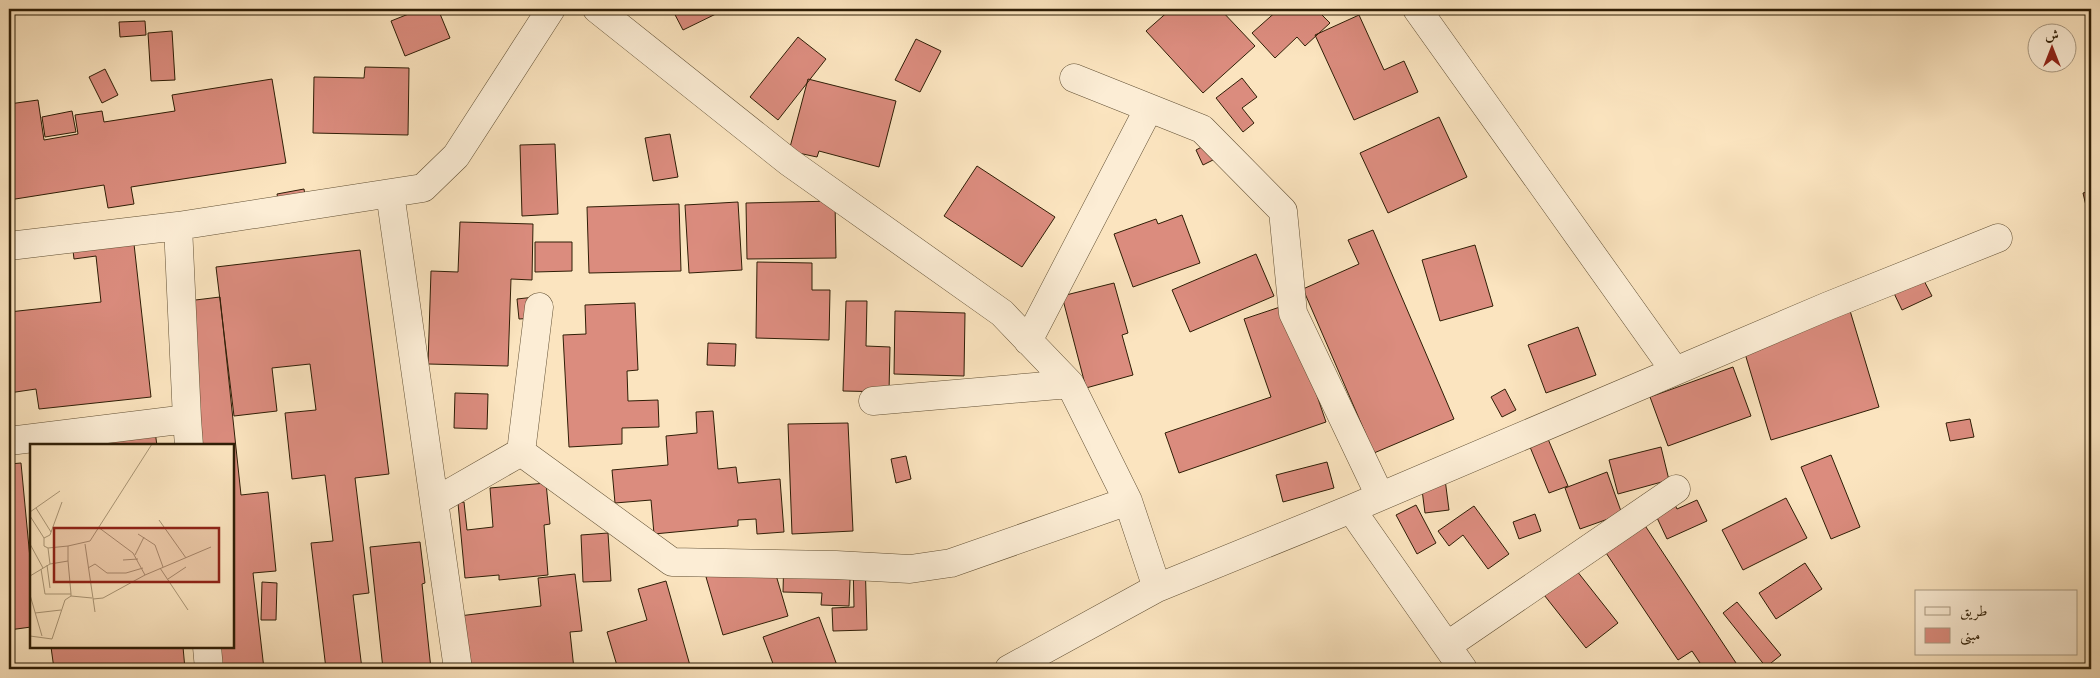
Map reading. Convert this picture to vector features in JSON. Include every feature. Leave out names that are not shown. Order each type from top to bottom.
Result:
[{"type":"street","points":[[9,246],[178,226],[423,188],[456,156],[551,9]]},
{"type":"street","points":[[597,9],[789,162],[1002,313],[1070,384],[1128,501],[1157,588]]},
{"type":"street","points":[[1417,9],[1675,371]]},
{"type":"street","points":[[1074,78],[1202,129],[1283,211],[1293,313],[1380,496]]},
{"type":"street","points":[[1028,341],[1149,108]]},
{"type":"street","points":[[390,193],[458,669]]},
{"type":"street","points":[[9,441],[188,432],[178,226]]},
{"type":"street","points":[[1009,669],[1157,588],[1351,509],[1828,306],[1998,238]]},
{"type":"street","points":[[522,452],[539,308]]},
{"type":"street","points":[[873,401],[1070,384]]},
{"type":"street","points":[[434,502],[522,452]]},
{"type":"street","points":[[522,452],[672,562],[836,565],[910,569],[951,563],[1128,501]]},
{"type":"street","points":[[1448,645],[1676,489]]},
{"type":"street","points":[[1351,509],[1463,669]]},
{"type":"street","points":[[207,648],[209,669]]},
{"type":"building","points":[[421,9],[438,9],[450,38],[405,56],[391,21]]},
{"type":"building","points":[[672,9],[723,9],[724,10],[683,30]]},
{"type":"building","points":[[1171,9],[1220,9],[1255,46],[1203,93],[1146,31]]},
{"type":"building","points":[[1279,9],[1316,9],[1330,23],[1305,46],[1297,37],[1275,58],[1252,33]]},
{"type":"building","points":[[1359,15],[1384,70],[1404,61],[1418,92],[1354,120],[1315,35]]},
{"type":"building","points":[[145,21],[146,35],[120,37],[119,22]]},
{"type":"building","points":[[172,31],[175,80],[151,81],[148,33]]},
{"type":"building","points":[[798,37],[826,59],[778,120],[750,97]]},
{"type":"building","points":[[916,39],[941,51],[920,92],[895,80]]},
{"type":"building","points":[[365,67],[409,68],[408,135],[313,133],[314,77],[364,78]]},
{"type":"building","points":[[105,69],[118,95],[102,103],[89,77]]},
{"type":"building","points":[[1242,78],[1257,97],[1242,108],[1254,123],[1243,132],[1216,98]]},
{"type":"building","points":[[272,79],[286,163],[131,187],[134,204],[108,208],[104,185],[9,200],[9,104],[38,100],[44,140],[78,134],[75,115],[102,111],[104,122],[175,111],[172,95]]},
{"type":"building","points":[[808,79],[896,101],[879,167],[819,151],[817,157],[789,151]]},
{"type":"building","points":[[72,111],[76,132],[45,137],[42,117]]},
{"type":"building","points":[[1439,117],[1467,177],[1388,213],[1360,153]]},
{"type":"building","points":[[670,134],[678,177],[653,181],[645,138]]},
{"type":"building","points":[[1213,141],[1221,156],[1203,165],[1196,150]]},
{"type":"building","points":[[555,144],[558,214],[522,216],[520,145]]},
{"type":"building","points":[[977,166],[1055,217],[1022,267],[944,216]]},
{"type":"building","points":[[304,189],[307,208],[280,212],[277,194]]},
{"type":"building","points":[[2091,191],[2091,227],[2083,193]]},
{"type":"building","points":[[835,201],[836,258],[747,259],[746,203]]},
{"type":"building","points":[[738,202],[742,270],[689,273],[685,205]]},
{"type":"building","points":[[679,204],[681,271],[589,273],[587,207]]},
{"type":"building","points":[[1182,215],[1200,263],[1133,287],[1114,234],[1156,219],[1158,224]]},
{"type":"building","points":[[460,222],[533,224],[532,280],[511,279],[508,366],[428,364],[431,271],[458,272]]},
{"type":"building","points":[[1373,230],[1454,419],[1374,453],[1303,289],[1359,264],[1348,240]]},
{"type":"building","points":[[133,235],[151,397],[39,409],[36,389],[9,393],[9,312],[101,302],[96,256],[74,259],[72,242]]},
{"type":"building","points":[[535,242],[572,242],[572,271],[535,272]]},
{"type":"building","points":[[1475,245],[1493,306],[1440,321],[1422,260]]},
{"type":"building","points":[[360,250],[389,474],[355,478],[369,593],[353,595],[362,669],[326,669],[311,543],[333,541],[325,475],[292,479],[285,413],[316,410],[310,364],[272,368],[277,411],[234,416],[216,267]]},
{"type":"building","points":[[1256,254],[1274,296],[1190,332],[1172,290]]},
{"type":"building","points":[[757,262],[812,263],[812,290],[830,290],[829,340],[756,338]]},
{"type":"building","points":[[1920,273],[1932,296],[1902,310],[1891,287]]},
{"type":"building","points":[[1114,283],[1128,333],[1122,335],[1133,375],[1086,388],[1062,296]]},
{"type":"building","points":[[220,297],[241,495],[268,492],[276,571],[253,573],[264,669],[220,669],[218,648],[234,648],[234,444],[195,444],[179,302]]},
{"type":"building","points":[[535,297],[537,318],[519,319],[517,299]]},
{"type":"building","points":[[846,301],[867,301],[866,346],[890,347],[889,392],[843,391]]},
{"type":"building","points":[[635,303],[638,370],[627,371],[628,401],[658,400],[659,427],[622,428],[622,444],[569,447],[563,335],[586,334],[585,305]]},
{"type":"building","points":[[1848,304],[1879,407],[1771,440],[1740,337]]},
{"type":"building","points":[[1286,305],[1326,422],[1179,473],[1165,433],[1271,397],[1244,319]]},
{"type":"building","points":[[895,311],[965,313],[964,376],[894,374]]},
{"type":"building","points":[[1578,327],[1596,375],[1546,393],[1528,345]]},
{"type":"building","points":[[708,343],[736,344],[735,366],[707,365]]},
{"type":"building","points":[[1733,367],[1751,416],[1668,446],[1650,397]]},
{"type":"building","points":[[1505,389],[1516,410],[1502,417],[1491,397]]},
{"type":"building","points":[[455,393],[488,394],[487,429],[454,428]]},
{"type":"building","points":[[713,411],[718,469],[736,467],[738,483],[780,479],[784,532],[757,534],[756,519],[738,520],[738,526],[654,534],[651,500],[615,503],[612,470],[668,465],[666,436],[697,433],[696,412]]},
{"type":"building","points":[[1970,419],[1974,437],[1950,441],[1946,423]]},
{"type":"building","points":[[848,423],[853,531],[792,534],[788,424]]},
{"type":"building","points":[[155,431],[157,444],[93,444]]},
{"type":"building","points":[[1548,439],[1568,486],[1549,493],[1530,447]]},
{"type":"building","points":[[1661,447],[1669,480],[1618,494],[1609,460]]},
{"type":"building","points":[[1831,455],[1860,527],[1831,539],[1801,467]]},
{"type":"building","points":[[906,456],[911,479],[896,483],[891,459]]},
{"type":"building","points":[[1327,462],[1334,488],[1283,502],[1276,475]]},
{"type":"building","points":[[21,463],[30,558],[30,627],[9,630],[9,464]]},
{"type":"building","points":[[1607,472],[1622,514],[1580,529],[1565,488]]},
{"type":"building","points":[[1445,479],[1449,510],[1425,513],[1421,482]]},
{"type":"building","points":[[546,483],[550,524],[544,525],[548,575],[499,580],[499,575],[465,578],[458,503],[464,502],[467,530],[493,527],[490,488]]},
{"type":"building","points":[[1671,496],[1677,509],[1697,500],[1707,521],[1667,539],[1651,505]]},
{"type":"building","points":[[1786,498],[1807,538],[1743,570],[1722,530]]},
{"type":"building","points":[[1416,505],[1436,543],[1417,554],[1396,515]]},
{"type":"building","points":[[1474,506],[1509,554],[1488,569],[1463,535],[1449,546],[1438,531]]},
{"type":"building","points":[[1535,514],[1541,531],[1519,539],[1513,522]]},
{"type":"building","points":[[1638,515],[1740,669],[1704,669],[1692,651],[1678,660],[1598,541]]},
{"type":"building","points":[[608,533],[611,581],[583,582],[581,535]]},
{"type":"building","points":[[420,542],[425,583],[422,584],[431,669],[383,669],[370,547]]},
{"type":"building","points":[[784,553],[851,556],[849,606],[821,605],[822,593],[783,592]]},
{"type":"building","points":[[771,558],[788,616],[723,635],[706,577]]},
{"type":"building","points":[[865,558],[867,630],[833,631],[832,608],[854,607],[853,559]]},
{"type":"building","points":[[1569,561],[1618,623],[1586,648],[1537,586]]},
{"type":"building","points":[[1805,563],[1822,589],[1776,619],[1759,593]]},
{"type":"building","points":[[575,574],[582,631],[570,632],[574,669],[465,669],[459,616],[541,606],[538,578]]},
{"type":"building","points":[[666,581],[691,669],[618,669],[607,632],[647,620],[638,589]]},
{"type":"building","points":[[262,582],[277,583],[276,620],[261,620]]},
{"type":"building","points":[[1737,602],[1781,655],[1766,667],[1723,613]]},
{"type":"building","points":[[819,617],[838,668],[775,669],[763,637]]},
{"type":"building","points":[[51,648],[183,648],[185,669],[54,669]]}]
